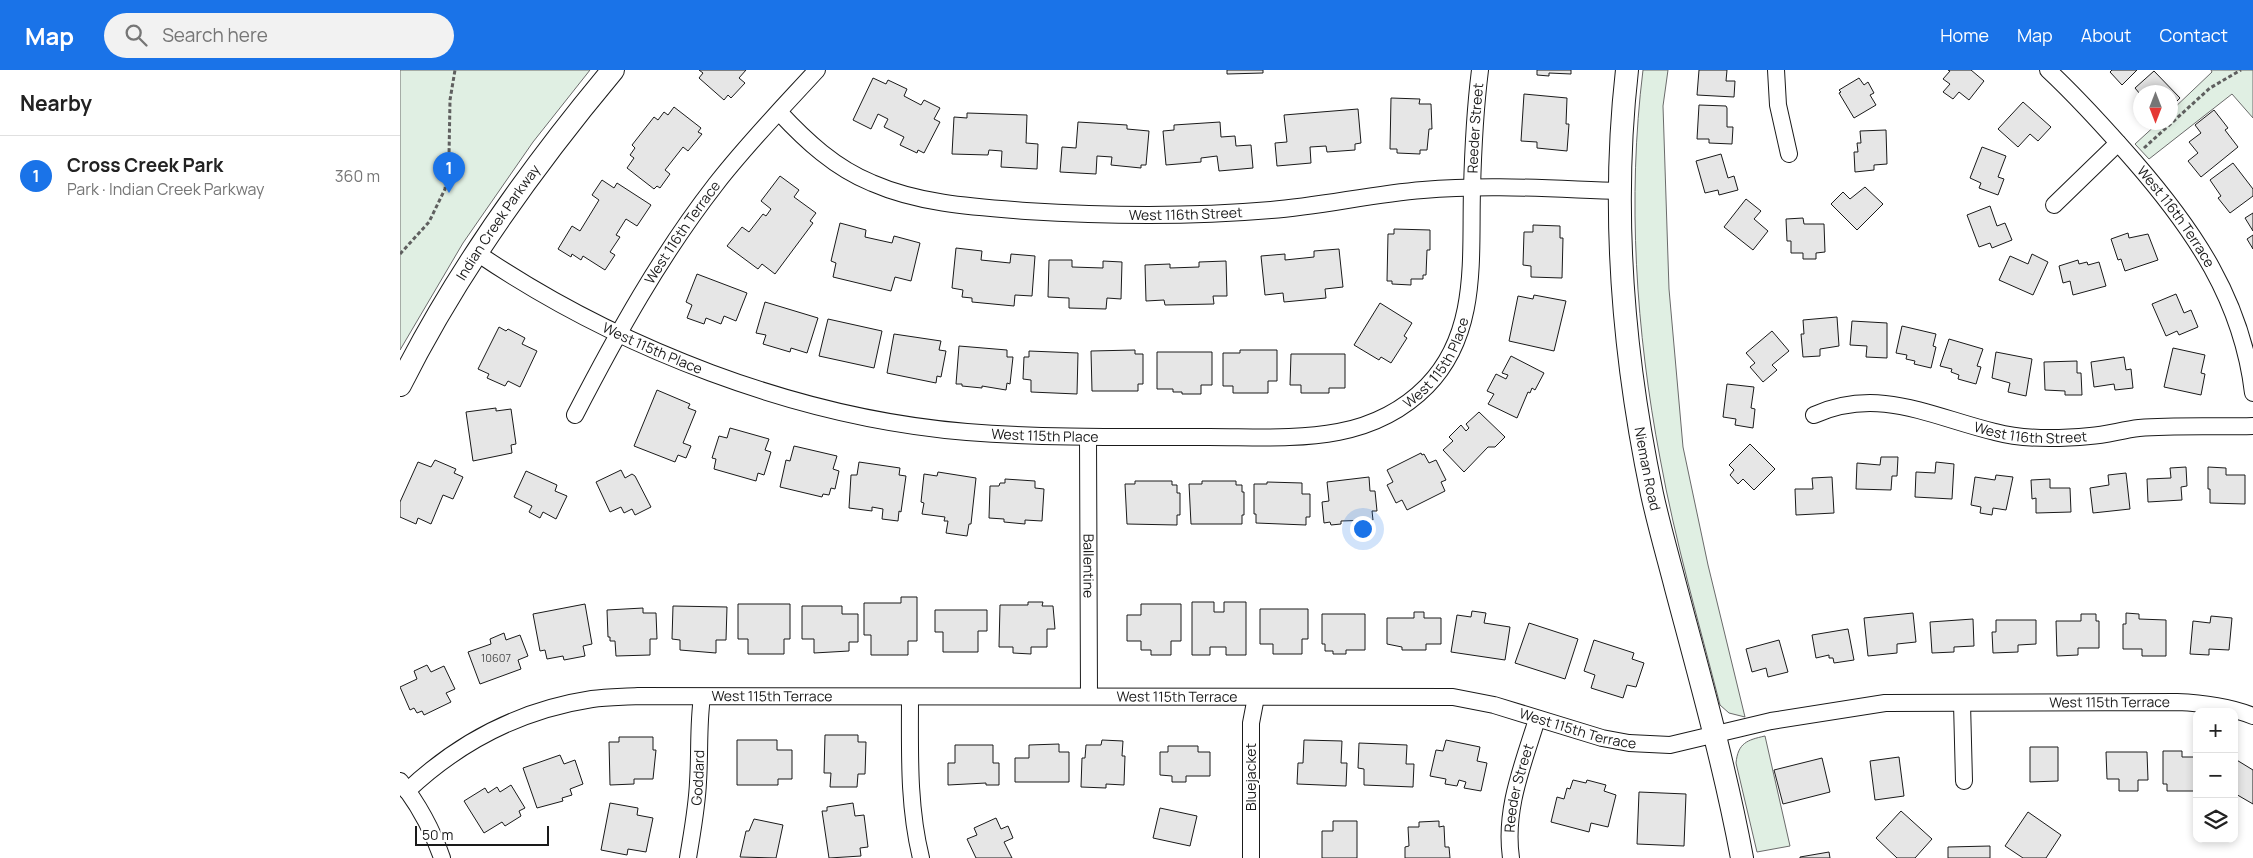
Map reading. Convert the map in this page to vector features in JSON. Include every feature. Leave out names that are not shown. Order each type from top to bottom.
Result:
[{"type":"street","name":"Indian Creek Parkway","points":[[400,385],[439,314],[506,208],[561,132],[613,70]]},
{"type":"street","name":"West 116th Terrace","points":[[575,414],[617,333],[664,257],[715,185],[743,150],[818,70]]},
{"type":"street","name":"Reeder Street","points":[[1472,187],[1480,70]]},
{"type":"street","name":"Nieman Road","points":[[1627,70],[1622,116],[1620,225],[1626,333],[1636,412],[1652,496],[1732,804],[1742,858]]},
{"type":"street","points":[[1776,70],[1778,105],[1790,154]]},
{"type":"street","name":"West 116th Terrace","points":[[2048,70],[2099,120],[2172,204],[2210,263],[2238,323],[2250,363],[2253,393]]},
{"type":"street","name":"West 116th Street","points":[[779,112],[806,141],[837,164],[870,183],[906,196],[986,208],[1104,216],[1185,216],[1273,210],[1387,194],[1472,187],[1620,191]]},
{"type":"street","points":[[2054,205],[2118,142]]},
{"type":"street","name":"West 115th Place","points":[[477,253],[510,276],[597,324],[672,358],[740,383],[817,405],[891,422],[965,432],[1088,437],[1321,436],[1368,425],[1397,410],[1427,385],[1446,360],[1460,332],[1468,303],[1471,283],[1472,187]]},
{"type":"street","name":"West 116th Street","points":[[1814,414],[1831,407],[1869,402],[1900,404],[1996,433],[2043,438],[2091,436],[2139,428],[2253,426]]},
{"type":"street","name":"Ballentine","points":[[1088,437],[1089,696]]},
{"type":"street","name":"West 115th Terrace","points":[[404,786],[468,742],[506,724],[548,709],[593,699],[638,696],[910,698],[1089,696],[1453,697],[1494,705],[1602,738],[1630,743],[1670,745],[1771,722],[1885,703],[2207,703],[2234,708],[2253,716]]},
{"type":"street","name":"Goddard","points":[[688,858],[694,826],[698,781],[699,721],[702,697]]},
{"type":"street","name":"Bluejacket","points":[[1251,858],[1251,723],[1256,697]]},
{"type":"street","points":[[910,698],[910,791],[914,829],[921,858]]},
{"type":"street","points":[[1962,703],[1964,781]]},
{"type":"street","name":"Reeder Street","points":[[1511,858],[1509,842],[1512,800],[1536,719]]},
{"type":"street","points":[[404,786],[432,832],[442,858]]},
{"type":"path","points":[[400,254],[429,222],[445,189],[449,156],[450,100],[455,70]]},
{"type":"path","points":[[2132,159],[2210,88],[2241,70]]},
{"type":"green space","points":[[400,70],[590,70],[533,142],[463,243],[400,350]]},
{"type":"green space","points":[[1643,70],[1668,70],[1663,106],[1669,289],[1683,447],[1708,565],[1745,717],[1729,713],[1720,705],[1673,520],[1652,410],[1645,362],[1636,265],[1636,167],[1638,118]]},
{"type":"green space","points":[[2211,70],[2253,70],[2253,118],[2232,94],[2149,159],[2135,144],[2150,130],[2178,130],[2178,104],[2212,72]]},
{"type":"green space","points":[[1765,736],[1790,846],[1757,852],[1736,763],[1739,751],[1744,744]]},
{"type":"building","points":[[699,70],[746,70],[739,78],[745,83],[731,98],[728,95],[724,100],[699,78],[703,73]]},
{"type":"building","points":[[1227,70],[1263,70],[1263,73],[1227,74]]},
{"type":"building","points":[[1537,70],[1571,70],[1571,74],[1549,73],[1549,76],[1537,75]]},
{"type":"building","points":[[1699,70],[1727,70],[1726,81],[1735,81],[1734,97],[1697,95]]},
{"type":"building","points":[[1948,70],[1971,70],[1984,81],[1969,100],[1959,92],[1953,99],[1943,92],[1950,84],[1943,79],[1950,71]]},
{"type":"building","points":[[2112,70],[2137,70],[2122,85],[2110,72]]},
{"type":"building","points":[[2154,71],[2167,85],[2138,85]]},
{"type":"building","points":[[873,78],[886,84],[888,80],[907,89],[904,96],[921,105],[924,100],[940,108],[934,119],[940,122],[924,153],[918,150],[917,153],[900,145],[904,137],[884,127],[888,119],[878,114],[871,129],[853,120]]},
{"type":"building","points":[[1859,78],[1864,85],[1868,82],[1874,93],[1870,95],[1876,105],[1854,118],[1839,90]]},
{"type":"building","points":[[1524,94],[1567,98],[1566,124],[1569,124],[1567,151],[1537,148],[1537,142],[1521,141]]},
{"type":"building","points":[[1391,98],[1420,99],[1419,104],[1431,104],[1432,129],[1429,129],[1427,150],[1420,150],[1420,154],[1397,153],[1397,149],[1390,149]]},
{"type":"building","points":[[2023,102],[2051,127],[2038,141],[2030,134],[2018,147],[1998,129]]},
{"type":"building","points":[[1699,105],[1726,106],[1727,127],[1733,127],[1732,144],[1709,143],[1709,139],[1697,139]]},
{"type":"building","points":[[674,107],[701,128],[698,132],[702,134],[688,151],[683,147],[665,170],[670,174],[660,188],[657,186],[654,189],[627,168],[634,158],[630,155],[635,148],[632,145],[654,117],[658,120],[664,112],[668,115]]},
{"type":"building","points":[[1358,109],[1361,143],[1355,144],[1355,150],[1327,152],[1326,146],[1310,147],[1311,163],[1277,166],[1275,143],[1287,142],[1284,115]]},
{"type":"building","points":[[2214,110],[2228,128],[2225,130],[2238,147],[2201,177],[2188,161],[2198,153],[2189,142],[2201,133],[2195,125]]},
{"type":"building","points":[[967,113],[1027,115],[1026,143],[1038,144],[1037,169],[1001,167],[1002,151],[989,150],[988,155],[952,154],[954,117],[967,118]]},
{"type":"building","points":[[1078,122],[1127,125],[1127,129],[1149,131],[1146,165],[1141,165],[1141,168],[1111,165],[1112,157],[1097,156],[1096,174],[1060,172],[1062,147],[1076,148]]},
{"type":"building","points":[[1220,122],[1221,137],[1235,136],[1236,146],[1251,145],[1253,168],[1219,171],[1217,156],[1201,158],[1201,162],[1166,165],[1163,131],[1174,130],[1174,125]]},
{"type":"building","points":[[1886,130],[1887,164],[1874,165],[1874,170],[1855,172],[1854,152],[1858,152],[1857,143],[1861,143],[1860,131]]},
{"type":"building","points":[[1982,147],[2006,156],[1998,177],[2004,179],[1998,195],[1979,188],[1981,183],[1970,178]]},
{"type":"building","points":[[1721,154],[1728,178],[1734,176],[1738,190],[1719,195],[1718,190],[1705,193],[1696,161]]},
{"type":"building","points":[[2233,163],[2253,189],[2253,196],[2230,213],[2218,198],[2221,196],[2210,180]]},
{"type":"building","points":[[780,176],[799,190],[794,197],[816,213],[810,221],[813,223],[775,274],[762,264],[758,269],[727,246],[742,227],[749,232],[763,214],[766,216],[771,209],[761,201]]},
{"type":"building","points":[[602,180],[614,188],[617,183],[651,205],[637,226],[626,219],[616,235],[620,237],[610,252],[615,255],[605,270],[583,256],[581,260],[572,254],[571,257],[558,249],[572,226],[580,231],[599,200],[592,195]]},
{"type":"building","points":[[1865,187],[1883,204],[1857,230],[1831,204],[1843,192],[1850,199]]},
{"type":"building","points":[[1746,199],[1761,211],[1754,219],[1768,231],[1753,250],[1724,227]]},
{"type":"building","points":[[1990,206],[1997,226],[2005,223],[2012,240],[1992,248],[1990,243],[1979,247],[1967,215]]},
{"type":"building","points":[[2253,213],[2253,231],[2245,218]]},
{"type":"building","points":[[1803,218],[1804,224],[1824,224],[1825,252],[1816,253],[1816,259],[1803,259],[1803,253],[1791,253],[1791,241],[1787,241],[1786,219]]},
{"type":"building","points":[[840,223],[866,230],[865,237],[892,243],[894,236],[920,243],[911,281],[895,277],[891,291],[833,277],[836,263],[831,261]]},
{"type":"building","points":[[1533,225],[1560,226],[1560,238],[1563,238],[1562,278],[1531,277],[1531,266],[1523,265],[1524,232],[1533,232]]},
{"type":"building","points":[[1394,229],[1430,230],[1430,250],[1427,250],[1426,275],[1423,275],[1423,279],[1411,279],[1411,285],[1392,284],[1392,281],[1387,281],[1388,234],[1394,234]]},
{"type":"building","points":[[2128,233],[2129,238],[2148,234],[2158,260],[2125,271],[2121,259],[2118,260],[2111,239]]},
{"type":"building","points":[[2253,235],[2253,249],[2247,239]]},
{"type":"building","points":[[956,248],[982,251],[981,260],[1010,263],[1011,254],[1035,256],[1032,296],[1015,295],[1014,306],[972,302],[972,298],[962,297],[963,290],[952,288]]},
{"type":"building","points":[[1339,249],[1343,287],[1325,289],[1326,298],[1284,302],[1283,293],[1265,295],[1261,256],[1285,254],[1285,260],[1314,257],[1314,251]]},
{"type":"building","points":[[2032,254],[2048,262],[2033,295],[1999,280],[2010,256],[2028,264]]},
{"type":"building","points":[[1049,260],[1072,260],[1072,267],[1103,268],[1103,261],[1122,262],[1121,299],[1107,298],[1106,309],[1069,308],[1069,298],[1048,297]]},
{"type":"building","points":[[2078,260],[2079,264],[2087,262],[2088,265],[2099,262],[2106,286],[2073,295],[2070,281],[2063,283],[2059,266]]},
{"type":"building","points":[[1226,261],[1227,296],[1213,296],[1214,304],[1165,305],[1164,300],[1146,301],[1145,265],[1170,264],[1170,268],[1199,267],[1199,262]]},
{"type":"building","points":[[697,274],[747,293],[736,321],[724,316],[721,324],[706,318],[704,324],[687,318],[692,305],[686,302]]},
{"type":"building","points":[[2176,294],[2184,313],[2191,310],[2198,327],[2179,335],[2177,331],[2166,336],[2152,304]]},
{"type":"building","points":[[1534,295],[1566,301],[1554,351],[1509,341],[1518,296],[1533,299]]},
{"type":"building","points":[[765,302],[818,318],[807,353],[791,348],[790,352],[763,344],[766,335],[756,333]]},
{"type":"building","points":[[1380,303],[1412,323],[1404,336],[1407,338],[1391,363],[1381,357],[1379,360],[1354,345]]},
{"type":"building","points":[[1837,317],[1839,346],[1820,349],[1820,356],[1803,357],[1801,334],[1804,334],[1803,320]]},
{"type":"building","points":[[828,319],[882,331],[874,368],[819,356]]},
{"type":"building","points":[[1852,321],[1887,323],[1887,358],[1866,357],[1867,346],[1850,345]]},
{"type":"building","points":[[1902,326],[1936,334],[1933,346],[1936,347],[1931,368],[1914,364],[1915,361],[1906,359],[1907,355],[1896,353]]},
{"type":"building","points":[[499,327],[506,331],[508,329],[525,338],[522,344],[537,351],[520,387],[508,381],[505,386],[487,378],[489,374],[478,369]]},
{"type":"building","points":[[1772,331],[1789,351],[1772,365],[1777,370],[1763,382],[1750,367],[1755,363],[1746,353]]},
{"type":"building","points":[[894,334],[941,341],[939,350],[946,351],[941,377],[937,376],[936,383],[887,373]]},
{"type":"building","points":[[1949,339],[1983,349],[1977,366],[1981,367],[1976,384],[1958,379],[1959,375],[1951,372],[1952,369],[1940,366]]},
{"type":"building","points":[[959,346],[1007,350],[1007,357],[1013,357],[1010,384],[1007,383],[1006,390],[956,384]]},
{"type":"building","points":[[2173,348],[2205,355],[2201,373],[2205,374],[2201,395],[2164,387]]},
{"type":"building","points":[[1135,350],[1135,354],[1143,354],[1143,384],[1138,384],[1138,391],[1092,391],[1091,351]]},
{"type":"building","points":[[1240,350],[1277,350],[1277,381],[1268,381],[1268,393],[1233,393],[1233,386],[1223,386],[1223,353],[1240,353]]},
{"type":"building","points":[[1029,351],[1078,353],[1077,394],[1031,392],[1031,380],[1023,379],[1024,357],[1029,357]]},
{"type":"building","points":[[1157,352],[1212,352],[1212,385],[1201,385],[1201,394],[1182,394],[1182,392],[1173,392],[1173,389],[1157,389]]},
{"type":"building","points":[[1996,352],[2032,359],[2026,396],[2008,392],[2010,383],[1992,378]]},
{"type":"building","points":[[1291,354],[1345,354],[1345,388],[1329,388],[1329,393],[1301,393],[1301,385],[1290,385]]},
{"type":"building","points":[[1511,356],[1544,373],[1535,390],[1532,388],[1530,393],[1528,392],[1517,418],[1488,404],[1494,394],[1487,391],[1496,374],[1506,379],[1508,375],[1502,373]]},
{"type":"building","points":[[2124,357],[2126,370],[2131,369],[2133,388],[2115,390],[2114,384],[2094,387],[2091,362]]},
{"type":"building","points":[[2077,361],[2077,373],[2081,373],[2082,395],[2065,395],[2065,391],[2045,390],[2044,362]]},
{"type":"building","points":[[1727,384],[1754,387],[1751,408],[1755,409],[1753,428],[1735,425],[1736,419],[1723,417]]},
{"type":"building","points":[[657,390],[690,404],[688,408],[696,411],[683,443],[691,446],[686,458],[678,455],[675,462],[634,446]]},
{"type":"building","points":[[496,408],[496,411],[511,409],[516,444],[511,445],[512,453],[473,461],[466,412]]},
{"type":"building","points":[[1479,412],[1505,437],[1495,447],[1488,447],[1464,472],[1443,450],[1453,441],[1449,437],[1461,425],[1466,431],[1469,428],[1466,424]]},
{"type":"building","points":[[730,428],[769,439],[765,450],[771,452],[764,475],[758,473],[756,481],[714,469],[716,459],[712,458],[719,436],[727,438]]},
{"type":"building","points":[[1750,444],[1775,469],[1754,490],[1743,479],[1738,484],[1730,475],[1734,470],[1729,465]]},
{"type":"building","points":[[794,446],[837,456],[833,469],[839,471],[835,489],[831,488],[829,495],[823,494],[822,497],[780,487],[786,460],[790,461]]},
{"type":"building","points":[[1421,453],[1422,455],[1424,454],[1429,463],[1436,460],[1446,480],[1441,482],[1445,491],[1407,510],[1402,500],[1396,503],[1387,485],[1393,482],[1387,470]]},
{"type":"building","points":[[1881,457],[1898,457],[1897,476],[1892,476],[1891,490],[1856,489],[1857,463],[1880,465]]},
{"type":"building","points":[[435,460],[456,469],[454,473],[463,477],[453,499],[443,495],[431,524],[418,518],[416,524],[400,517],[400,502],[418,462],[431,467]]},
{"type":"building","points":[[859,462],[900,468],[899,475],[906,476],[898,521],[882,519],[883,509],[872,507],[872,511],[849,508],[851,475],[857,475]]},
{"type":"building","points":[[1936,462],[1954,464],[1952,499],[1915,497],[1916,472],[1935,473]]},
{"type":"building","points":[[2186,467],[2187,486],[2181,487],[2182,500],[2148,502],[2147,479],[2171,478],[2170,468]]},
{"type":"building","points":[[2208,467],[2226,468],[2226,475],[2245,475],[2245,504],[2210,503]]},
{"type":"building","points":[[621,470],[625,478],[632,474],[635,476],[651,507],[635,515],[632,509],[624,513],[621,507],[610,512],[596,482]]},
{"type":"building","points":[[526,471],[557,485],[555,491],[567,496],[556,519],[543,512],[540,518],[529,512],[532,506],[514,497]]},
{"type":"building","points":[[938,472],[976,478],[971,524],[969,524],[967,536],[946,533],[948,521],[944,521],[945,517],[922,514],[924,503],[921,502],[924,474],[937,476]]},
{"type":"building","points":[[2126,473],[2130,509],[2093,513],[2090,488],[2109,485],[2108,475]]},
{"type":"building","points":[[1996,475],[2013,477],[2006,510],[1993,508],[1992,515],[1980,513],[1981,507],[1971,505],[1975,477],[1995,480]]},
{"type":"building","points":[[1369,477],[1370,491],[1375,491],[1377,511],[1372,511],[1373,520],[1341,521],[1341,524],[1331,525],[1330,522],[1324,523],[1322,502],[1329,501],[1327,482]]},
{"type":"building","points":[[1832,477],[1834,513],[1796,515],[1795,489],[1813,489],[1812,478]]},
{"type":"building","points":[[1005,479],[1035,481],[1035,488],[1044,489],[1042,521],[1025,520],[1025,524],[989,518],[990,486],[999,486],[1000,483],[1005,483]]},
{"type":"building","points":[[2050,479],[2050,488],[2070,488],[2071,512],[2036,513],[2036,498],[2032,499],[2031,480]]},
{"type":"building","points":[[1135,481],[1172,481],[1172,485],[1177,485],[1177,493],[1180,493],[1180,515],[1177,515],[1177,525],[1127,524],[1125,484],[1135,484]]},
{"type":"building","points":[[1202,481],[1236,481],[1236,485],[1242,485],[1242,492],[1244,492],[1244,515],[1242,515],[1242,524],[1191,524],[1189,484],[1202,484]]},
{"type":"building","points":[[1267,482],[1302,483],[1302,494],[1310,494],[1310,517],[1306,517],[1306,525],[1256,523],[1256,514],[1254,514],[1254,484],[1267,484]]},
{"type":"building","points":[[901,597],[917,597],[917,641],[908,641],[908,655],[871,655],[871,635],[864,635],[864,603],[901,603]]},
{"type":"building","points":[[1028,602],[1043,602],[1042,606],[1053,606],[1055,629],[1047,629],[1047,647],[1031,647],[1031,654],[1013,653],[1013,647],[999,647],[1000,605],[1028,605]]},
{"type":"building","points":[[1192,602],[1214,602],[1214,612],[1224,612],[1224,602],[1246,602],[1246,655],[1226,655],[1226,647],[1210,647],[1210,655],[1192,655]]},
{"type":"building","points":[[585,604],[592,644],[583,646],[585,656],[564,660],[563,656],[547,659],[545,650],[540,651],[533,614]]},
{"type":"building","points":[[738,604],[790,604],[790,639],[784,639],[784,654],[748,654],[748,639],[738,639]]},
{"type":"building","points":[[1141,604],[1181,604],[1181,641],[1171,641],[1171,655],[1151,655],[1151,650],[1141,650],[1141,641],[1127,641],[1127,615],[1141,615]]},
{"type":"building","points":[[673,606],[727,607],[726,640],[716,640],[716,653],[680,650],[680,640],[672,639]]},
{"type":"building","points":[[802,606],[842,606],[842,614],[858,614],[858,642],[849,642],[849,651],[814,653],[814,639],[802,639]]},
{"type":"building","points":[[643,608],[643,613],[656,613],[657,639],[650,639],[650,655],[616,656],[615,641],[610,641],[610,637],[608,637],[607,610]]},
{"type":"building","points":[[1260,609],[1308,609],[1308,639],[1302,639],[1302,654],[1273,654],[1273,644],[1260,644]]},
{"type":"building","points":[[935,610],[987,610],[987,631],[978,631],[978,652],[943,652],[943,632],[935,632]]},
{"type":"building","points":[[1472,611],[1486,613],[1484,623],[1510,627],[1505,660],[1451,652],[1457,615],[1471,617]]},
{"type":"building","points":[[1414,612],[1424,612],[1424,618],[1441,618],[1441,644],[1426,644],[1426,650],[1402,650],[1402,647],[1387,644],[1387,618],[1414,618]]},
{"type":"building","points":[[1913,613],[1916,642],[1897,644],[1897,653],[1868,656],[1864,618]]},
{"type":"building","points":[[2126,613],[2139,614],[2139,619],[2166,620],[2166,656],[2142,656],[2142,649],[2123,649],[2123,624],[2126,624]]},
{"type":"building","points":[[1322,614],[1365,614],[1365,650],[1346,650],[1346,654],[1333,654],[1333,651],[1325,651],[1325,644],[1322,644]]},
{"type":"building","points":[[2081,614],[2096,614],[2096,621],[2099,621],[2099,648],[2078,648],[2078,655],[2057,656],[2056,621],[2081,621]]},
{"type":"building","points":[[2211,616],[2232,618],[2229,650],[2209,649],[2209,655],[2190,654],[2193,621],[2210,623]]},
{"type":"building","points":[[1973,619],[1974,646],[1954,647],[1954,652],[1932,653],[1930,622]]},
{"type":"building","points":[[1996,620],[2036,620],[2036,644],[2018,645],[2018,652],[1993,653],[1992,632],[1996,632]]},
{"type":"building","points":[[1529,623],[1578,639],[1565,679],[1515,663]]},
{"type":"building","points":[[1848,629],[1854,660],[1834,663],[1833,658],[1829,658],[1829,655],[1816,658],[1812,635]]},
{"type":"building","points":[[504,633],[506,640],[520,635],[528,656],[518,660],[521,669],[480,684],[468,652],[491,644],[490,639]]},
{"type":"building","points":[[1594,640],[1634,653],[1632,659],[1644,663],[1636,687],[1627,685],[1623,698],[1591,688],[1595,675],[1584,671]]},
{"type":"building","points":[[1779,640],[1788,672],[1768,677],[1766,668],[1752,672],[1746,649]]},
{"type":"building","points":[[427,665],[431,672],[444,666],[455,689],[446,693],[451,702],[424,715],[422,711],[417,713],[414,708],[410,710],[400,687],[417,679],[414,671]]},
{"type":"building","points":[[825,735],[858,735],[858,742],[866,742],[865,774],[858,774],[857,787],[830,787],[831,773],[824,773]]},
{"type":"building","points":[[619,737],[653,737],[653,750],[656,750],[653,779],[634,779],[634,784],[610,785],[609,742],[619,742]]},
{"type":"building","points":[[737,740],[777,740],[777,750],[792,750],[792,779],[778,779],[778,785],[737,785]]},
{"type":"building","points":[[1102,740],[1123,741],[1122,756],[1125,756],[1124,785],[1106,784],[1106,788],[1081,787],[1082,758],[1085,758],[1086,745],[1101,745]]},
{"type":"building","points":[[1304,740],[1342,741],[1341,763],[1347,763],[1346,786],[1297,784],[1298,763],[1303,763]]},
{"type":"building","points":[[1446,740],[1480,747],[1477,761],[1487,763],[1481,791],[1464,788],[1466,782],[1459,780],[1457,786],[1445,784],[1446,779],[1430,776],[1436,750],[1443,751]]},
{"type":"building","points":[[1359,743],[1407,745],[1406,764],[1414,764],[1413,787],[1364,785],[1364,769],[1358,768]]},
{"type":"building","points":[[1059,744],[1059,752],[1069,752],[1069,782],[1015,782],[1015,758],[1029,758],[1029,745]]},
{"type":"building","points":[[955,745],[993,745],[993,763],[999,763],[999,785],[986,785],[986,783],[948,785],[948,763],[955,763]]},
{"type":"building","points":[[1168,746],[1198,746],[1198,752],[1210,752],[1210,776],[1186,776],[1186,782],[1172,782],[1172,776],[1160,775],[1160,752],[1168,752]]},
{"type":"building","points":[[2030,747],[2058,747],[2058,781],[2030,782]]},
{"type":"building","points":[[2163,751],[2182,751],[2182,757],[2193,757],[2193,791],[2167,791],[2167,784],[2163,784]]},
{"type":"building","points":[[2106,752],[2147,752],[2148,780],[2138,780],[2138,791],[2119,791],[2119,779],[2107,779]]},
{"type":"building","points":[[560,755],[564,764],[575,760],[583,784],[570,789],[572,795],[562,798],[563,801],[537,808],[523,768]]},
{"type":"building","points":[[1899,757],[1904,796],[1875,800],[1870,761]]},
{"type":"building","points":[[1822,758],[1830,792],[1783,804],[1774,770]]},
{"type":"building","points":[[2238,761],[2253,770],[2253,804],[2238,795]]},
{"type":"building","points":[[1573,780],[1586,783],[1587,780],[1606,785],[1604,791],[1616,795],[1608,827],[1591,823],[1589,832],[1551,822],[1557,797],[1564,799],[1567,788],[1570,789]]},
{"type":"building","points":[[511,785],[525,808],[519,811],[521,816],[505,826],[502,822],[484,833],[464,801],[485,788],[488,793],[497,787],[500,792]]},
{"type":"building","points":[[1639,792],[1686,794],[1684,846],[1637,844]]},
{"type":"building","points":[[610,803],[638,808],[637,815],[653,818],[646,852],[628,849],[627,855],[601,850]]},
{"type":"building","points":[[853,803],[855,816],[864,815],[868,847],[860,848],[861,856],[829,858],[822,811],[827,811],[827,807]]},
{"type":"building","points":[[1160,808],[1197,816],[1190,846],[1153,838]]},
{"type":"building","points":[[1901,811],[1932,839],[1915,858],[1897,858],[1876,838]]},
{"type":"building","points":[[2028,812],[2061,835],[2046,858],[2023,858],[2005,846]]},
{"type":"building","points":[[996,818],[1001,829],[1008,826],[1013,838],[1004,842],[1012,858],[976,858],[967,839],[977,835],[974,828]]},
{"type":"building","points":[[754,819],[783,825],[776,858],[740,857],[746,831],[749,831]]},
{"type":"building","points":[[1333,821],[1357,821],[1357,858],[1322,858],[1322,831],[1333,831]]},
{"type":"building","points":[[1439,821],[1439,827],[1444,826],[1445,847],[1449,847],[1450,858],[1405,858],[1405,847],[1409,846],[1408,827],[1419,827],[1419,822]]},
{"type":"building","points":[[1990,846],[1990,858],[1948,858],[1948,847]]},
{"type":"building","points":[[1829,852],[1830,858],[1800,858],[1800,857]]},
{"type":"place","name":"Cross Creek Park","points":[[449,193]]}]
